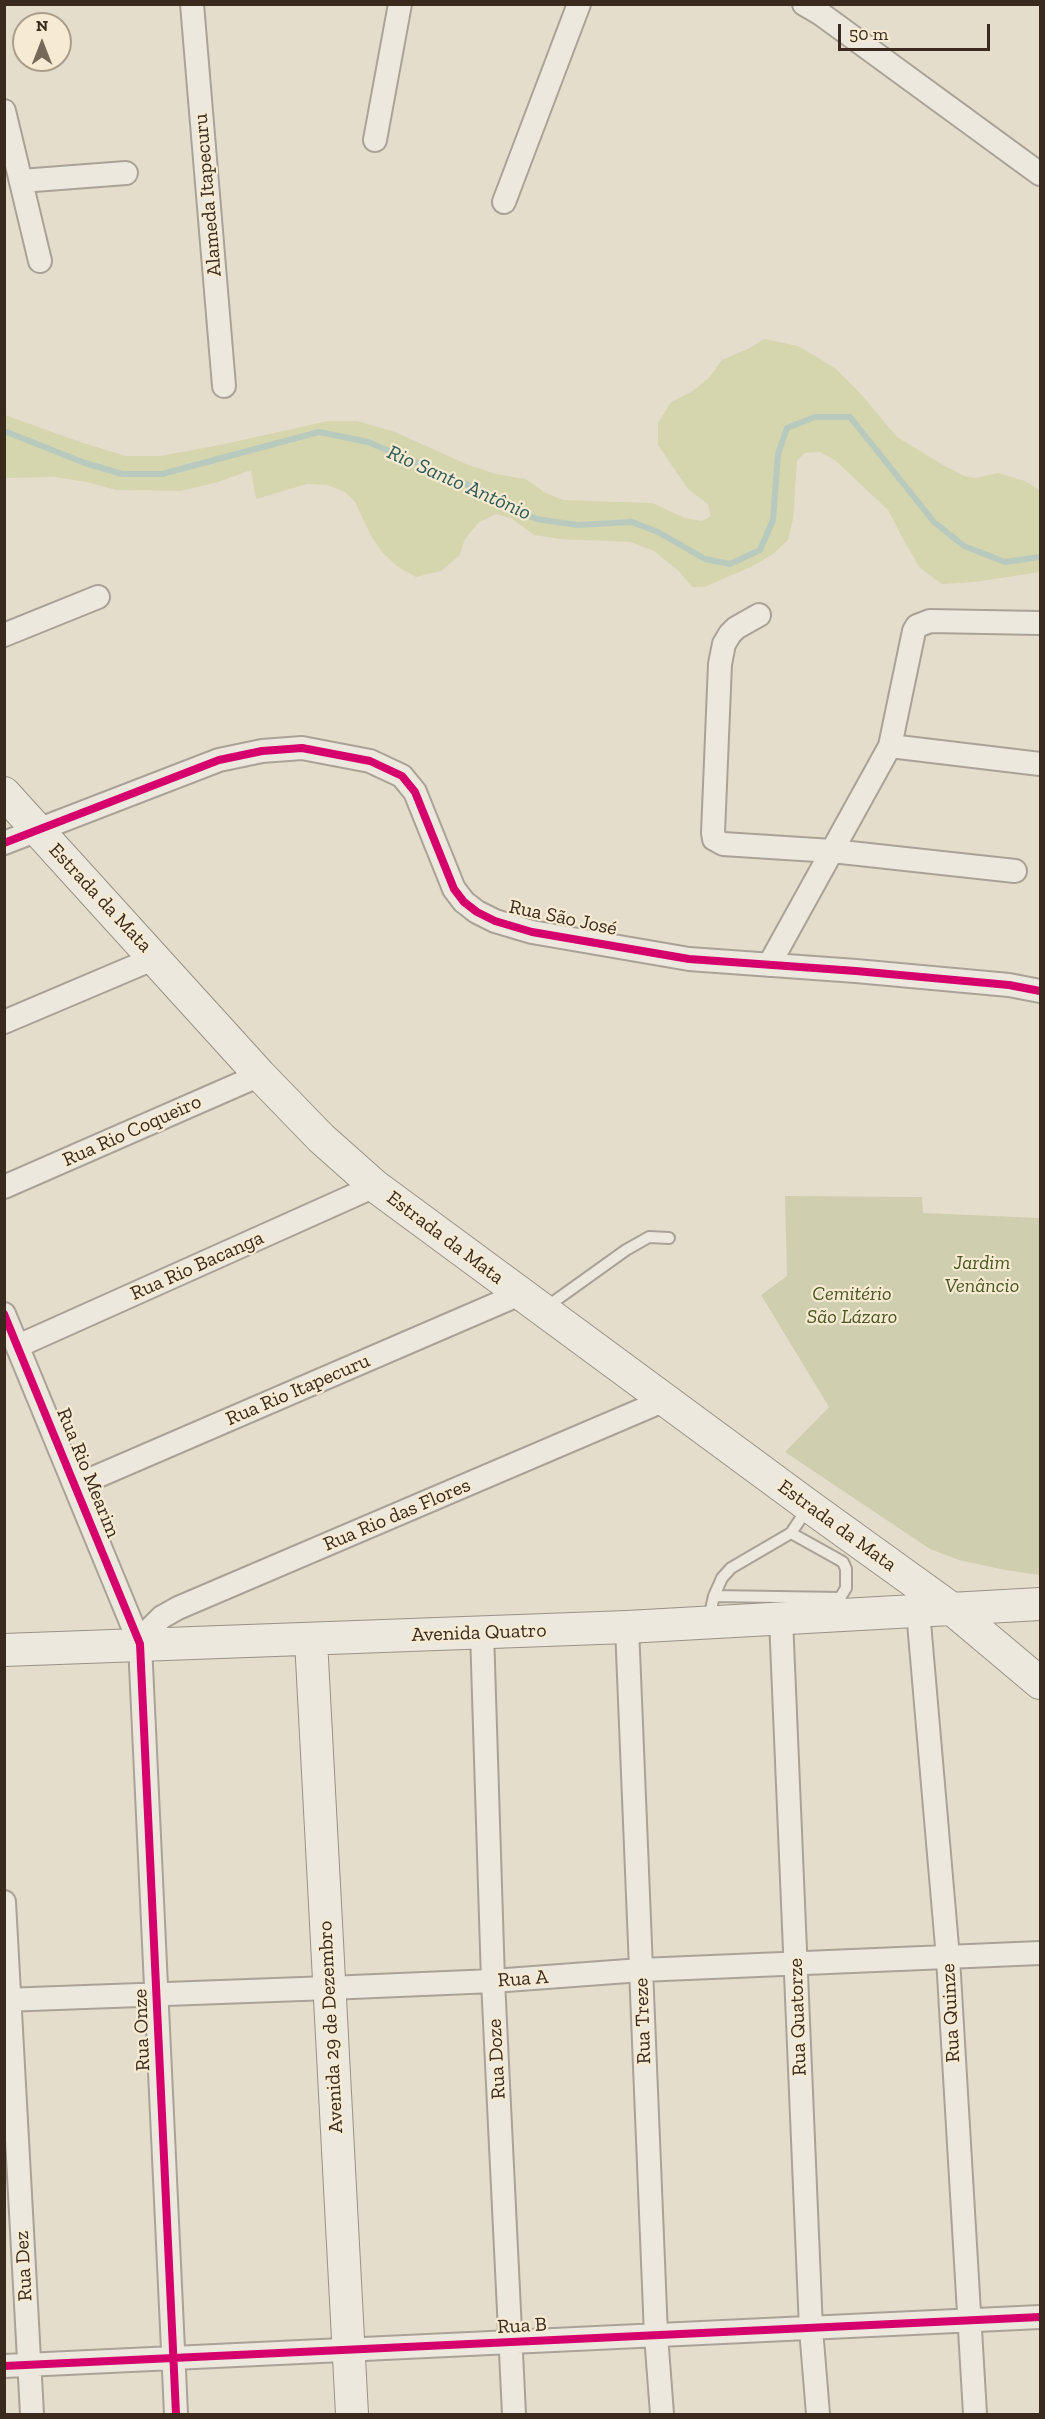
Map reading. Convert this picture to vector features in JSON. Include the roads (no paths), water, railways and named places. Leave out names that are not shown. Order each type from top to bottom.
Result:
[{"type":"main road","name":"Estrada da Mata","points":[[4,793],[260,1075],[321,1138],[375,1186],[808,1506],[952,1609],[1041,1683]]},
{"type":"main road","name":"Avenida Quatro","points":[[4,1650],[627,1627],[711,1610],[781,1620],[1041,1604]]},
{"type":"main road","name":"Avenida 29 de Dezembro","points":[[311,1640],[352,2415]]},
{"type":"street","name":"Alameda Itapecuru","points":[[192,4],[224,386]]},
{"type":"street","points":[[375,140],[400,4]]},
{"type":"street","points":[[504,202],[579,4]]},
{"type":"street","points":[[815,8],[1041,174]]},
{"type":"street","points":[[4,111],[40,261]]},
{"type":"street","points":[[21,181],[126,173]]},
{"type":"street","points":[[4,635],[98,597]]},
{"type":"street","points":[[759,615],[736,628],[724,644],[720,664],[712,833],[714,839],[723,844],[832,851],[1016,871]]},
{"type":"street","points":[[769,965],[890,746],[914,631],[917,626],[930,621],[1041,623]]},
{"type":"street","points":[[890,746],[1041,764]]},
{"type":"street","name":"Rua São José","points":[[4,843],[219,760],[262,751],[302,748],[370,761],[402,776],[415,792],[454,889],[464,902],[495,921],[532,932],[689,959],[1009,986],[1041,992]]},
{"type":"street","points":[[4,1022],[155,958]]},
{"type":"street","name":"Rua Rio Coqueiro","points":[[4,1187],[260,1075]]},
{"type":"street","name":"Rua Rio Bacanga","points":[[18,1346],[375,1186]]},
{"type":"street","name":"Rua Rio Itapecuru","points":[[75,1486],[531,1302]]},
{"type":"street","name":"Rua Rio Mearim","points":[[4,1314],[140,1644]]},
{"type":"street","name":"Rua Rio das Flores","points":[[140,1644],[162,1617],[178,1608],[665,1400]]},
{"type":"street","name":"Rua Quinze","points":[[918,1611],[948,1958],[975,2415]]},
{"type":"street","name":"Rua Quatorze","points":[[781,1620],[811,2329],[818,2415]]},
{"type":"street","name":"Rua Treze","points":[[627,1627],[656,2335],[662,2415]]},
{"type":"street","name":"Rua Doze","points":[[482,1632],[494,1981],[514,2415]]},
{"type":"street","name":"Rua Onze","points":[[140,1644],[176,2415]]},
{"type":"street","name":"Rua Dez","points":[[4,1902],[32,2415]]},
{"type":"street","name":"Rua A","points":[[8,2000],[494,1981],[641,1970],[1041,1953]]},
{"type":"street","name":"Rua B","points":[[4,2366],[510,2344],[1041,2317]]},
{"type":"lane","points":[[531,1302],[649,1238],[669,1238]]},
{"type":"lane","points":[[791,1533],[843,1562],[846,1569],[844,1594],[834,1599],[711,1610],[722,1578],[731,1568],[791,1533],[808,1506]]},
{"type":"waterway","name":"Rio Santo Antônio","points":[[4,431],[85,463],[122,474],[162,474],[319,432],[368,442],[473,487],[536,519],[577,525],[632,522],[658,532],[705,559],[730,564],[760,550],[773,520],[778,454],[787,428],[815,417],[850,417],[934,522],[964,546],[1005,562],[1040,557]]},
{"type":"park label","name":"Jardim Venâncio","points":[[982,1274]]},
{"type":"park label","name":"Cemitério São Lázaro","points":[[852,1306]]}]
